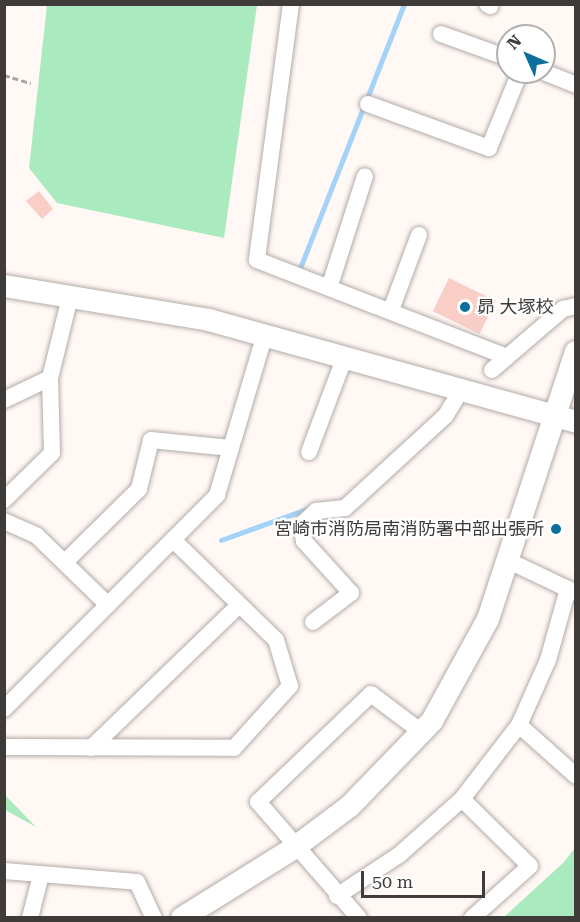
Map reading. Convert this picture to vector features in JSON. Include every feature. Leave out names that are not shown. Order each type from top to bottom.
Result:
[{"type":"street","points":[[291,4],[257,260],[330,285],[507,357]]},
{"type":"street","points":[[441,34],[496,54]]},
{"type":"street","points":[[556,77],[576,85]]},
{"type":"street","points":[[368,104],[489,148],[515,84]]},
{"type":"street","points":[[330,285],[365,176]]},
{"type":"street","points":[[391,310],[419,235]]},
{"type":"street","points":[[4,286],[265,334],[565,420]]},
{"type":"street","points":[[4,500],[52,453],[50,378],[70,297]]},
{"type":"street","points":[[492,370],[563,309],[576,306]]},
{"type":"street","points":[[4,709],[217,495],[265,334]]},
{"type":"street","points":[[182,918],[294,848],[350,806],[423,733],[462,673],[565,420],[576,352]]},
{"type":"street","points":[[309,452],[345,356]]},
{"type":"street","points":[[4,400],[50,378]]},
{"type":"street","points":[[313,622],[351,593],[304,541],[301,525],[316,511],[345,508],[446,415],[461,390]]},
{"type":"street","points":[[65,562],[139,489],[151,440],[231,448]]},
{"type":"street","points":[[4,521],[38,537],[108,605]]},
{"type":"street","points":[[4,747],[234,748],[290,686],[276,640],[173,540]]},
{"type":"street","points":[[337,896],[399,855],[462,800],[519,725],[548,660],[572,591],[508,561]]},
{"type":"street","points":[[91,748],[239,605]]},
{"type":"street","points":[[359,918],[294,848],[258,802],[371,694],[423,733]]},
{"type":"street","points":[[519,725],[576,776]]},
{"type":"street","points":[[462,800],[530,866],[471,918]]},
{"type":"street","points":[[4,871],[137,882],[154,918]]},
{"type":"street","points":[[30,918],[41,875]]},
{"type":"path","points":[[4,75],[31,83]]},
{"type":"green space","points":[[47,5],[257,5],[224,238],[57,203],[29,168]]},
{"type":"green space","points":[[5,795],[36,827],[5,810]]},
{"type":"green space","points":[[575,848],[575,917],[504,917],[563,863]]},
{"type":"building","points":[[39,191],[53,209],[42,219],[26,201]]},
{"type":"building","name":"昴 大塚校","points":[[449,278],[496,301],[480,334],[433,311]]},
{"type":"waterway","points":[[300,268],[404,4]]},
{"type":"waterway","points":[[221,540],[315,506]]},
{"type":"place","name":"昴 大塚校","points":[[465,307]]},
{"type":"place","name":"宮崎市消防局南消防署中部出張所","points":[[556,529]]}]
